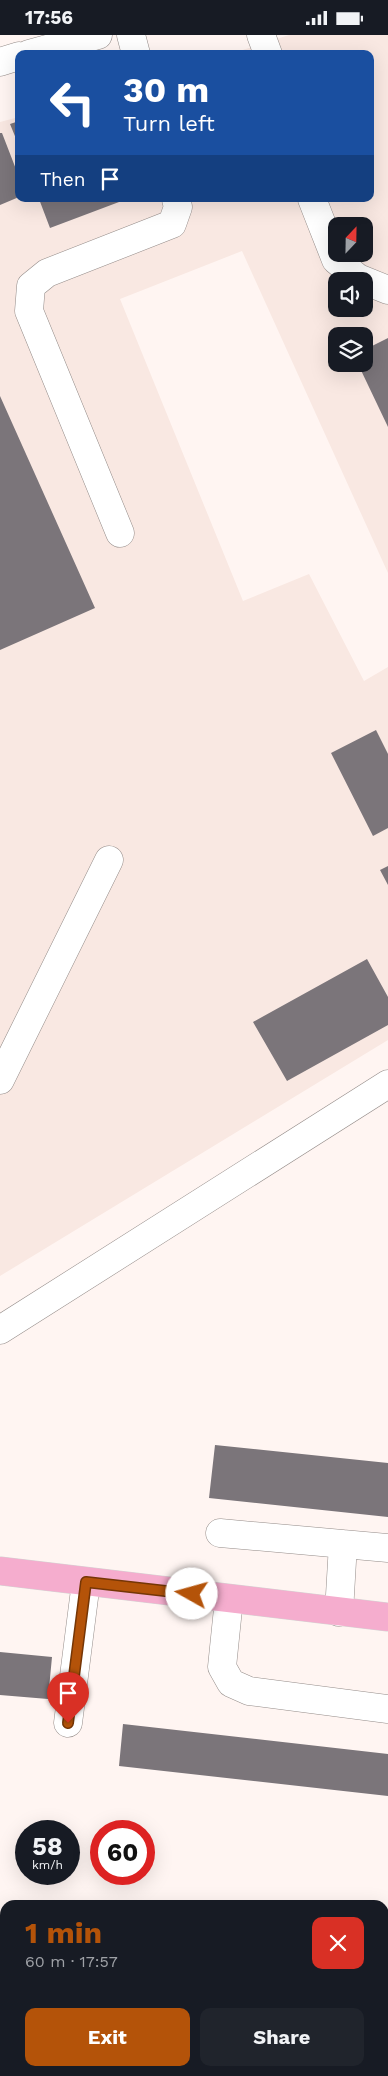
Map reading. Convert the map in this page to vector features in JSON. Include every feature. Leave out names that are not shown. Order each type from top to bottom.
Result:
[{"type":"main road","points":[[0,1571],[388,1617]]},
{"type":"lane","points":[[44,50],[98,35]]},
{"type":"lane","points":[[131,35],[135,50]]},
{"type":"lane","points":[[261,35],[267,50]]},
{"type":"lane","points":[[0,62],[15,58]]},
{"type":"lane","points":[[120,533],[28,311],[31,286],[47,273],[172,224],[178,207],[177,202]]},
{"type":"lane","points":[[313,202],[336,260],[358,278],[388,290]]},
{"type":"lane","points":[[0,1080],[109,860]]},
{"type":"lane","points":[[0,1330],[388,1084]]},
{"type":"lane","points":[[220,1533],[388,1548]]},
{"type":"lane","points":[[339,1612],[343,1544]]},
{"type":"lane","points":[[68,1723],[86,1582]]},
{"type":"lane","points":[[228,1599],[222,1667],[231,1683],[249,1691],[388,1709]]},
{"type":"shaded area","points":[[289,35],[388,35],[388,573],[242,251],[120,299],[243,601],[309,574],[364,681],[388,667],[388,1040],[0,1276],[0,122],[15,118],[15,202],[374,202],[374,50],[242,50]]},
{"type":"building","points":[[15,122],[15,136],[10,124]]},
{"type":"building","points":[[0,133],[2,133],[15,167],[15,199],[0,205]]},
{"type":"building","points":[[40,202],[119,202],[50,228]]},
{"type":"building","points":[[388,338],[388,427],[362,372],[373,372],[373,346]]},
{"type":"building","points":[[0,396],[95,608],[0,650]]},
{"type":"building","points":[[376,730],[388,754],[388,828],[373,836],[331,753]]},
{"type":"building","points":[[388,866],[388,885],[380,870]]},
{"type":"building","points":[[367,959],[388,997],[388,1025],[287,1081],[253,1022]]},
{"type":"building","points":[[215,1445],[388,1463],[388,1517],[209,1498]]},
{"type":"building","points":[[0,1652],[52,1657],[48,1699],[0,1695]]},
{"type":"building","points":[[123,1724],[388,1754],[388,1796],[119,1766]]},
{"type":"route","points":[[68,1723],[86,1582],[192,1594]]}]
